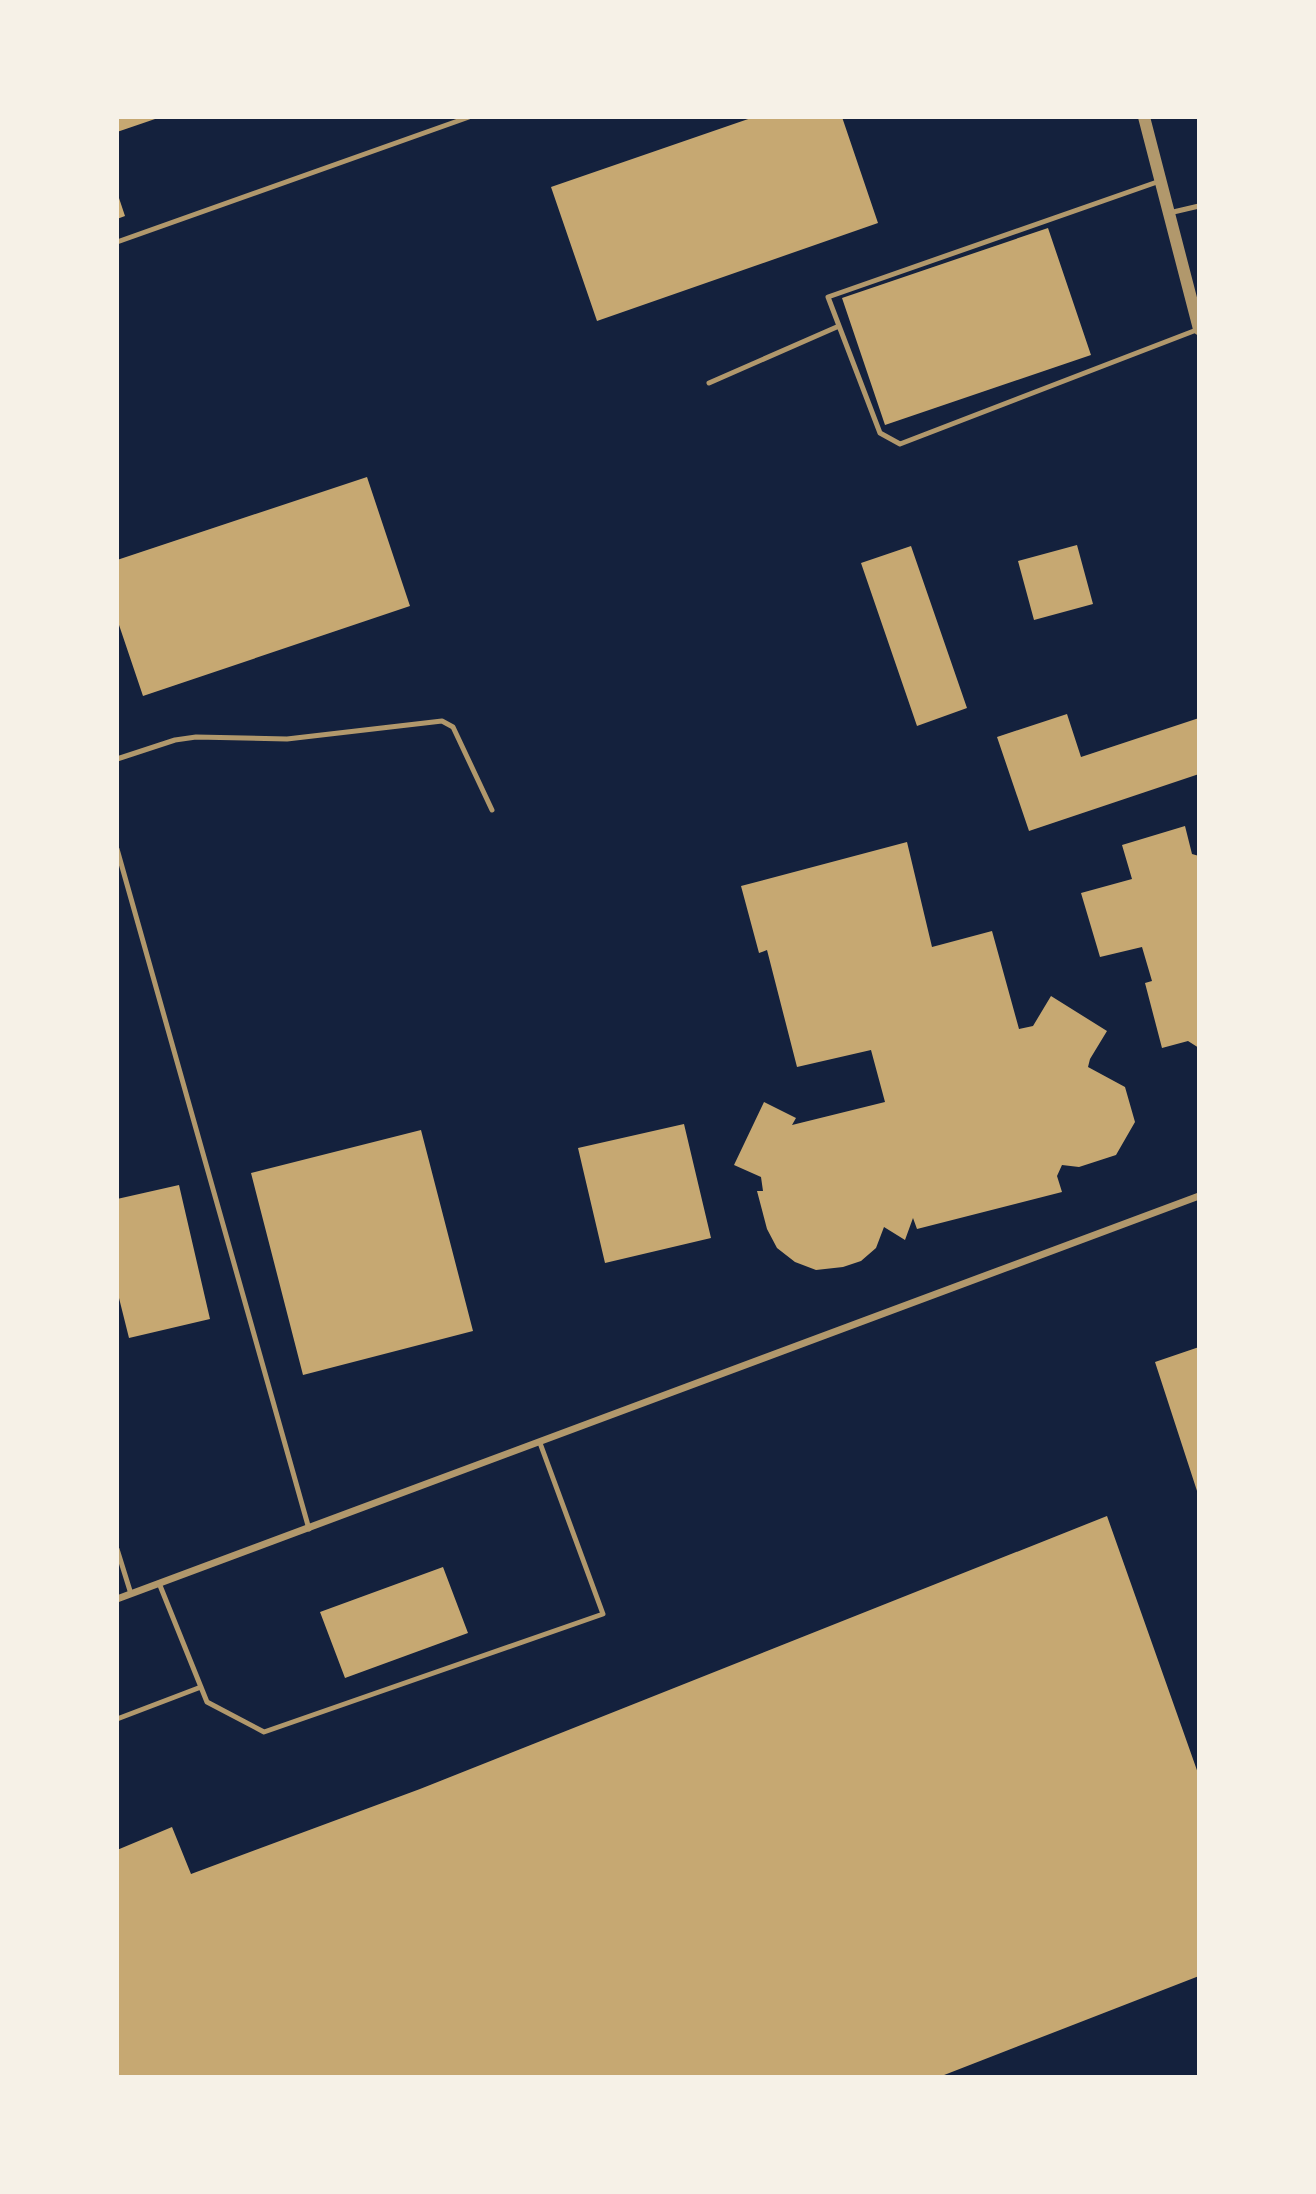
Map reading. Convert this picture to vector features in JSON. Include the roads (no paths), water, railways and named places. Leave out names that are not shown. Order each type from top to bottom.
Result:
[{"type":"street","points":[[1144,117],[1199,329]]},
{"type":"street","points":[[117,1600],[1199,1196]]},
{"type":"lane","points":[[117,242],[469,117]]},
{"type":"lane","points":[[1160,181],[828,297],[880,433],[900,444],[1199,329]]},
{"type":"lane","points":[[1169,213],[1199,206]]},
{"type":"lane","points":[[709,383],[839,326]]},
{"type":"lane","points":[[117,759],[174,740],[196,737],[287,738],[442,721],[453,727],[492,810]]},
{"type":"lane","points":[[117,849],[309,1529]]},
{"type":"lane","points":[[159,1583],[207,1702],[264,1732],[603,1614],[540,1443]]},
{"type":"lane","points":[[117,1549],[131,1594]]},
{"type":"lane","points":[[117,1718],[201,1687]]}]
